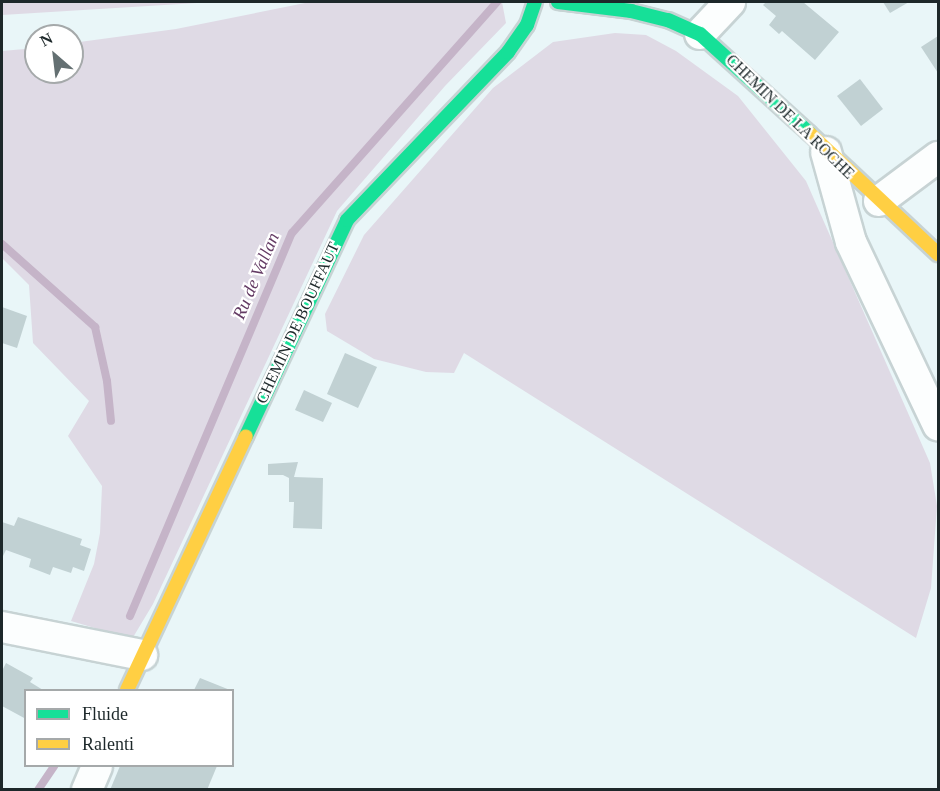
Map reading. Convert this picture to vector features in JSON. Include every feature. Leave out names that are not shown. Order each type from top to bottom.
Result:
[{"type":"street","name":"CHEMIN DE BOUFFAUT","points":[[127,689],[119,650],[347,220],[508,52],[527,25],[535,2]]},
{"type":"street","name":"CHEMIN DE LA ROCHE","points":[[558,2],[631,10],[668,20],[699,34],[729,58],[826,152],[939,254]]},
{"type":"street","points":[[699,34],[730,2]]},
{"type":"street","points":[[826,152],[851,242],[939,426]]},
{"type":"street","points":[[879,201],[939,157]]},
{"type":"street","points":[[2,627],[119,650]]},
{"type":"street","points":[[87,789],[96,767]]},
{"type":"shaded area","points":[[2,2],[213,2],[2,15]]},
{"type":"shaded area","points":[[310,2],[502,2],[506,23],[445,86],[337,211],[153,604],[132,639],[71,621],[94,564],[100,533],[102,486],[68,436],[89,401],[33,343],[29,285],[2,258],[2,51],[24,49],[24,84],[84,84],[84,41],[176,29]]},
{"type":"shaded area","points":[[615,33],[646,35],[676,51],[738,96],[806,181],[930,463],[937,506],[931,588],[916,638],[464,353],[454,373],[426,372],[374,359],[327,331],[325,314],[364,235],[493,88],[553,42]]},
{"type":"building","points":[[766,2],[803,2],[839,32],[815,60],[782,31],[779,34],[769,25],[776,16],[763,5]]},
{"type":"building","points":[[883,2],[909,2],[890,13]]},
{"type":"building","points":[[938,36],[938,73],[921,47]]},
{"type":"building","points":[[860,79],[883,109],[861,126],[837,96]]},
{"type":"building","points":[[2,307],[27,316],[17,348],[2,343]]},
{"type":"building","points":[[345,353],[377,367],[358,408],[327,394]]},
{"type":"building","points":[[304,390],[332,403],[323,422],[295,410]]},
{"type":"building","points":[[298,462],[294,477],[323,478],[322,529],[293,528],[294,502],[289,502],[289,478],[283,475],[268,475],[268,464]]},
{"type":"building","points":[[18,517],[82,539],[80,545],[91,549],[84,571],[73,567],[71,573],[53,567],[50,575],[29,567],[31,559],[6,550],[2,558],[2,522],[14,526]]},
{"type":"building","points":[[6,663],[33,678],[30,682],[41,689],[24,689],[24,718],[2,706],[2,671]]},
{"type":"building","points":[[200,678],[228,689],[194,689]]},
{"type":"building","points":[[120,767],[217,767],[207,790],[110,790]]},
{"type":"waterway","name":"Ru de Vallan","points":[[130,616],[292,233],[497,2]]},
{"type":"waterway","points":[[2,244],[95,327],[107,381],[111,421]]},
{"type":"waterway","name":"Ru de Vallan","points":[[38,790],[53,767]]},
{"type":"traffic: fast","points":[[246,436],[347,220],[508,52],[527,25],[535,2]]},
{"type":"traffic: fast","points":[[558,2],[631,11],[668,20],[700,34],[809,133]]},
{"type":"traffic: slow","points":[[809,133],[938,254]]},
{"type":"traffic: slow","points":[[127,689],[246,436]]}]
